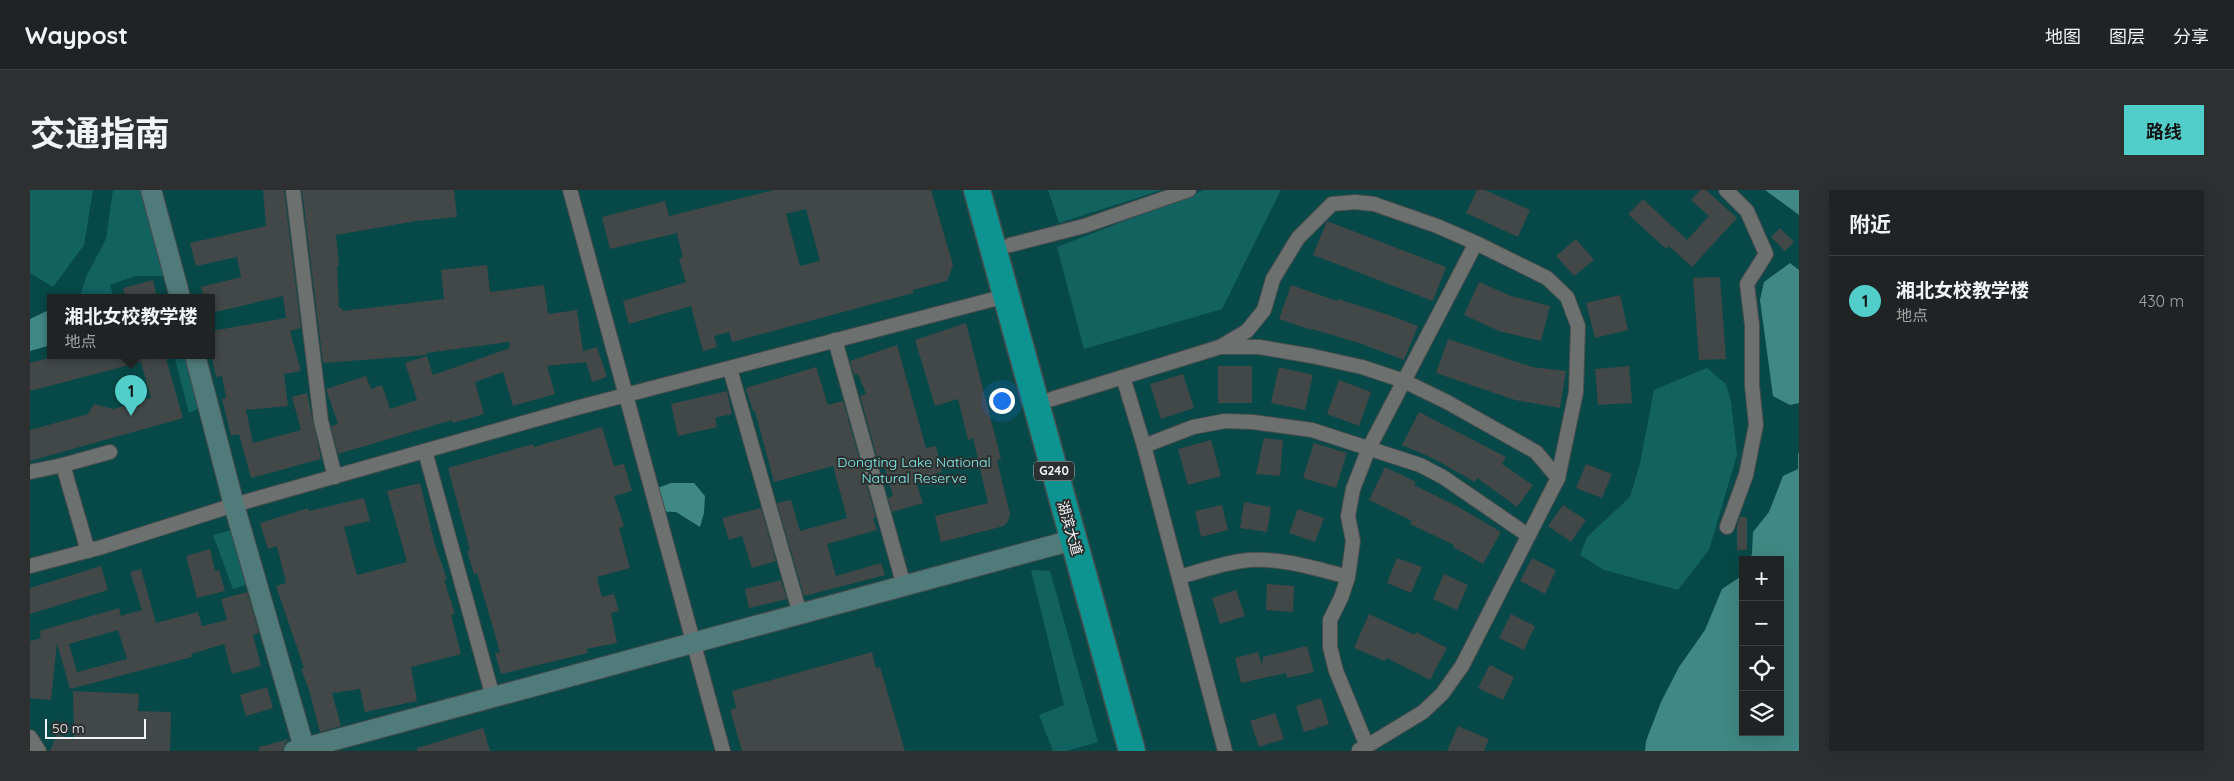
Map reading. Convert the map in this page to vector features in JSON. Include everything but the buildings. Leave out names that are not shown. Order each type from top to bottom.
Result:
[{"type":"highway","name":"湖滨大道","points":[[976,190],[1132,751]]},
{"type":"highway","name":"湖滨大道","points":[[995,190],[1149,751]]},
{"type":"street","points":[[151,190],[179,294]]},
{"type":"street","points":[[293,190],[321,421],[335,476]]},
{"type":"street","points":[[570,190],[723,751]]},
{"type":"street","points":[[1010,246],[1084,226],[1189,190]]},
{"type":"street","points":[[1726,190],[1748,211],[1766,254],[1748,284],[1752,325],[1752,385],[1756,425],[1746,475],[1727,527]]},
{"type":"street","points":[[1052,399],[1220,346],[1247,331],[1264,310],[1273,279],[1298,238],[1332,204],[1355,202],[1374,204],[1423,220],[1476,243],[1547,278],[1567,297],[1578,326],[1576,392],[1558,478],[1462,666],[1442,694],[1423,712],[1364,749],[1336,671],[1330,647],[1330,620],[1341,598],[1348,577],[1352,541],[1348,516],[1353,489],[1369,448],[1476,243]]},
{"type":"street","points":[[30,566],[88,551],[234,505],[335,476],[626,395],[1006,296]]},
{"type":"street","points":[[835,340],[904,586]]},
{"type":"street","points":[[1220,346],[1259,347],[1312,356],[1362,367],[1404,382],[1447,402],[1536,452],[1558,478]]},
{"type":"street","points":[[196,359],[301,750],[1073,540]]},
{"type":"street","points":[[730,368],[800,614]]},
{"type":"street","points":[[1123,377],[1180,577],[1225,751]]},
{"type":"street","points":[[1144,446],[1193,428],[1225,421],[1280,425],[1312,430],[1420,465],[1443,477],[1526,534]]},
{"type":"street","points":[[424,451],[493,697]]},
{"type":"street","points":[[30,472],[110,452]]},
{"type":"street","points":[[63,465],[88,551]]},
{"type":"street","points":[[1180,577],[1212,567],[1242,561],[1305,566],[1348,577]]},
{"type":"street","points":[[30,737],[39,751]]},
{"type":"green space","name":"Dongting Lake National Natural Reserve","points":[[30,190],[1799,190],[1799,751],[30,751]]},
{"type":"shaded area","points":[[30,190],[93,190],[84,245],[53,287],[30,273]]},
{"type":"shaded area","points":[[113,190],[145,190],[163,276],[135,276],[110,285],[113,294],[81,294],[86,277],[106,239]]},
{"type":"shaded area","points":[[1048,190],[1162,190],[1059,223]]},
{"type":"shaded area","points":[[1204,190],[1281,190],[1222,309],[1084,349],[1057,247]]},
{"type":"shaded area","points":[[1765,190],[1799,190],[1799,215]]},
{"type":"shaded area","points":[[1790,263],[1799,270],[1799,403],[1790,405],[1773,396],[1760,300],[1764,282]]},
{"type":"shaded area","points":[[47,311],[47,346],[30,351],[30,319]]},
{"type":"shaded area","points":[[175,359],[188,359],[198,409],[189,413]]},
{"type":"shaded area","points":[[1707,368],[1726,384],[1731,402],[1737,455],[1709,550],[1678,590],[1604,570],[1580,555],[1587,537],[1630,497],[1640,463],[1654,390]]},
{"type":"shaded area","points":[[1799,453],[1799,751],[1645,751],[1646,741],[1661,702],[1679,667],[1705,630],[1722,589],[1739,578],[1739,736],[1784,736],[1784,556],[1751,556],[1753,532],[1769,512],[1783,476],[1798,469]]},
{"type":"shaded area","points":[[671,483],[694,483],[705,496],[704,513],[700,527],[676,512],[651,511],[652,490]]},
{"type":"shaded area","points":[[232,530],[248,584],[233,589],[213,535]]},
{"type":"shaded area","points":[[1031,570],[1050,571],[1098,742],[1067,751],[1053,751],[1039,715],[1064,705]]},
{"type":"place","name":"湘北女校教学楼","points":[[131,416]]}]
